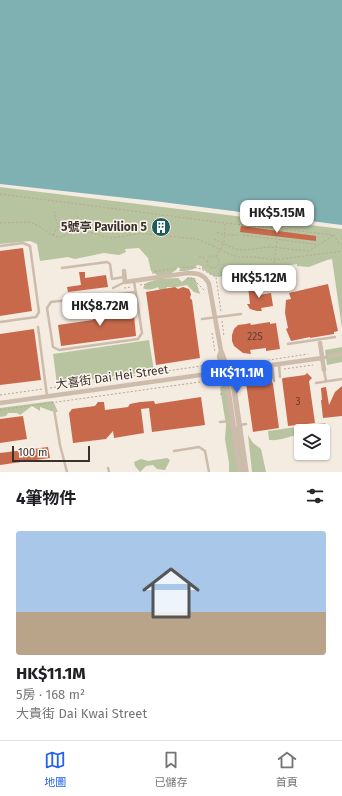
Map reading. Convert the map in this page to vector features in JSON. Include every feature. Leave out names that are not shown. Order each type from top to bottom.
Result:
[{"type":"street","points":[[124,271],[125,279],[134,280],[188,273],[197,273],[207,279],[216,317],[221,351],[219,356],[234,389],[246,472]]},
{"type":"street","points":[[320,341],[324,370]]},
{"type":"street","points":[[322,358],[342,354]]},
{"type":"street","name":"大喜街 Dai Hei Street","points":[[0,403],[322,358]]},
{"type":"street","points":[[225,371],[240,472]]},
{"type":"lane","points":[[0,246],[24,242],[30,246],[39,312],[36,317],[0,322]]},
{"type":"lane","points":[[62,268],[107,262],[110,264],[112,279],[125,279]]},
{"type":"lane","points":[[113,288],[125,279]]},
{"type":"lane","points":[[134,280],[136,292],[142,333],[138,339],[59,350],[53,347],[47,308],[51,302],[136,292]]},
{"type":"lane","points":[[202,319],[241,314]]},
{"type":"lane","points":[[38,327],[47,396]]},
{"type":"lane","points":[[288,344],[320,341],[335,337]]},
{"type":"lane","points":[[272,364],[274,381]]},
{"type":"lane","points":[[278,364],[280,377]]},
{"type":"lane","points":[[324,370],[326,382]]},
{"type":"lane","points":[[316,383],[342,380]]},
{"type":"lane","points":[[54,409],[60,445],[67,472]]},
{"type":"lane","points":[[220,422],[232,421]]},
{"type":"lane","points":[[240,425],[246,424]]},
{"type":"lane","points":[[174,451],[199,447],[205,451],[209,472]]},
{"type":"lane","points":[[108,468],[109,472]]},
{"type":"path","points":[[0,194],[226,223],[334,235]]},
{"type":"path","points":[[53,236],[58,226],[54,212]]},
{"type":"path","points":[[76,214],[78,218],[76,226]]},
{"type":"path","points":[[161,224],[162,215]]},
{"type":"path","points":[[0,223],[30,222],[39,226],[53,236],[60,237],[77,231],[111,238],[131,234],[147,234],[197,239],[238,257],[256,257],[275,260],[342,251]]},
{"type":"path","points":[[216,256],[224,243],[226,223]]},
{"type":"path","points":[[216,232],[224,235],[238,235]]},
{"type":"path","points":[[243,235],[317,245]]},
{"type":"path","points":[[334,235],[338,242],[342,244]]},
{"type":"path","points":[[214,239],[235,249],[276,247],[309,251],[334,235]]},
{"type":"path","points":[[274,263],[278,239]]},
{"type":"path","points":[[199,256],[207,260]]},
{"type":"path","points":[[207,260],[210,256],[216,256]]},
{"type":"path","points":[[206,271],[210,268],[215,268],[219,264],[219,259],[216,256]]},
{"type":"path","points":[[207,260],[207,264],[210,268]]},
{"type":"path","points":[[188,278],[192,278],[206,292]]},
{"type":"path","points":[[123,288],[157,283]]},
{"type":"path","points":[[212,332],[215,352]]},
{"type":"path","points":[[0,395],[214,365],[216,361]]},
{"type":"path","points":[[279,370],[313,365]]},
{"type":"path","points":[[239,387],[238,382],[244,374],[247,374]]},
{"type":"path","points":[[0,410],[52,404],[214,380],[223,386]]},
{"type":"path","points":[[220,394],[224,394],[224,390]]},
{"type":"green space","points":[[0,187],[342,229],[342,328],[332,259],[309,267],[297,266],[297,264],[279,267],[279,269],[274,271],[265,269],[260,270],[260,275],[247,275],[243,277],[231,278],[224,275],[219,277],[214,276],[203,269],[202,270],[202,266],[197,265],[194,269],[185,271],[179,271],[181,267],[178,267],[163,279],[151,271],[148,258],[139,248],[125,249],[126,252],[119,255],[104,253],[75,259],[68,257],[40,261],[37,244],[30,241],[0,244]]},
{"type":"green space","points":[[188,277],[195,278],[200,294],[194,292],[187,285],[167,287],[166,290],[160,291],[158,287],[149,290],[143,288],[146,283],[158,279],[178,278],[182,282]]},
{"type":"green space","points":[[149,340],[154,371],[57,384],[53,354]]},
{"type":"green space","points":[[342,347],[342,362],[327,365],[325,350]]},
{"type":"green space","points":[[225,383],[233,423],[240,430],[246,472],[229,472],[225,439],[226,425],[220,388]]},
{"type":"green space","points":[[53,401],[58,412],[40,407],[40,411],[32,406],[20,415],[17,413],[8,413],[6,416],[0,417],[0,408]]},
{"type":"green space","points":[[294,427],[294,436],[269,440],[268,431]]},
{"type":"green space","points":[[248,435],[253,443],[261,449],[266,472],[252,472]]},
{"type":"green space","points":[[167,458],[170,460],[165,470],[157,469],[153,465],[146,466],[140,472],[135,466],[134,462],[141,459],[148,461]]},
{"type":"water","points":[[0,0],[342,0],[342,225],[154,201],[0,184]]},
{"type":"building","points":[[241,226],[316,236],[316,241],[240,232]]},
{"type":"building","points":[[23,248],[32,311],[0,316],[0,251]]},
{"type":"building","points":[[79,272],[85,272],[85,278],[106,275],[108,287],[68,292],[67,287],[81,285]]},
{"type":"building","points":[[258,284],[259,295],[271,293],[273,306],[261,308],[262,311],[250,309],[247,304],[250,304],[248,286]]},
{"type":"building","points":[[328,284],[338,331],[334,332],[334,334],[291,341],[286,329],[288,328],[285,313],[286,300],[291,299],[289,293]]},
{"type":"building","points":[[175,287],[178,289],[183,287],[189,289],[191,294],[190,298],[192,300],[200,358],[156,365],[146,292]]},
{"type":"building","points":[[133,305],[136,336],[61,346],[58,325],[93,320],[92,314],[94,314],[94,312],[125,308],[125,306]]},
{"type":"building","points":[[270,322],[270,324],[276,323],[280,349],[266,351],[266,348],[250,350],[251,354],[243,353],[234,346],[232,335],[234,329],[238,325],[250,323],[251,325]]},
{"type":"building","points":[[34,329],[41,380],[0,385],[0,334]]},
{"type":"building","points":[[307,373],[312,378],[309,381],[315,423],[294,424],[294,425],[288,426],[282,379],[305,375]]},
{"type":"building","points":[[271,380],[273,384],[279,428],[253,432],[246,383]]},
{"type":"building","points":[[342,386],[342,416],[323,418],[321,388],[326,387],[329,405],[335,392]]},
{"type":"building","points":[[201,397],[205,425],[152,432],[149,408],[141,409],[144,433],[114,438],[113,431],[106,439],[73,443],[69,413],[72,409],[95,406],[98,402],[104,402],[105,410],[128,407],[130,404],[140,402],[154,401],[155,404]]},
{"type":"building","points":[[23,416],[27,439],[0,443],[0,419]]},
{"type":"building","points":[[48,447],[50,458],[0,465],[0,453]]},
{"type":"place","name":"5號亭 Pavilion 5","points":[[161,227]]}]
